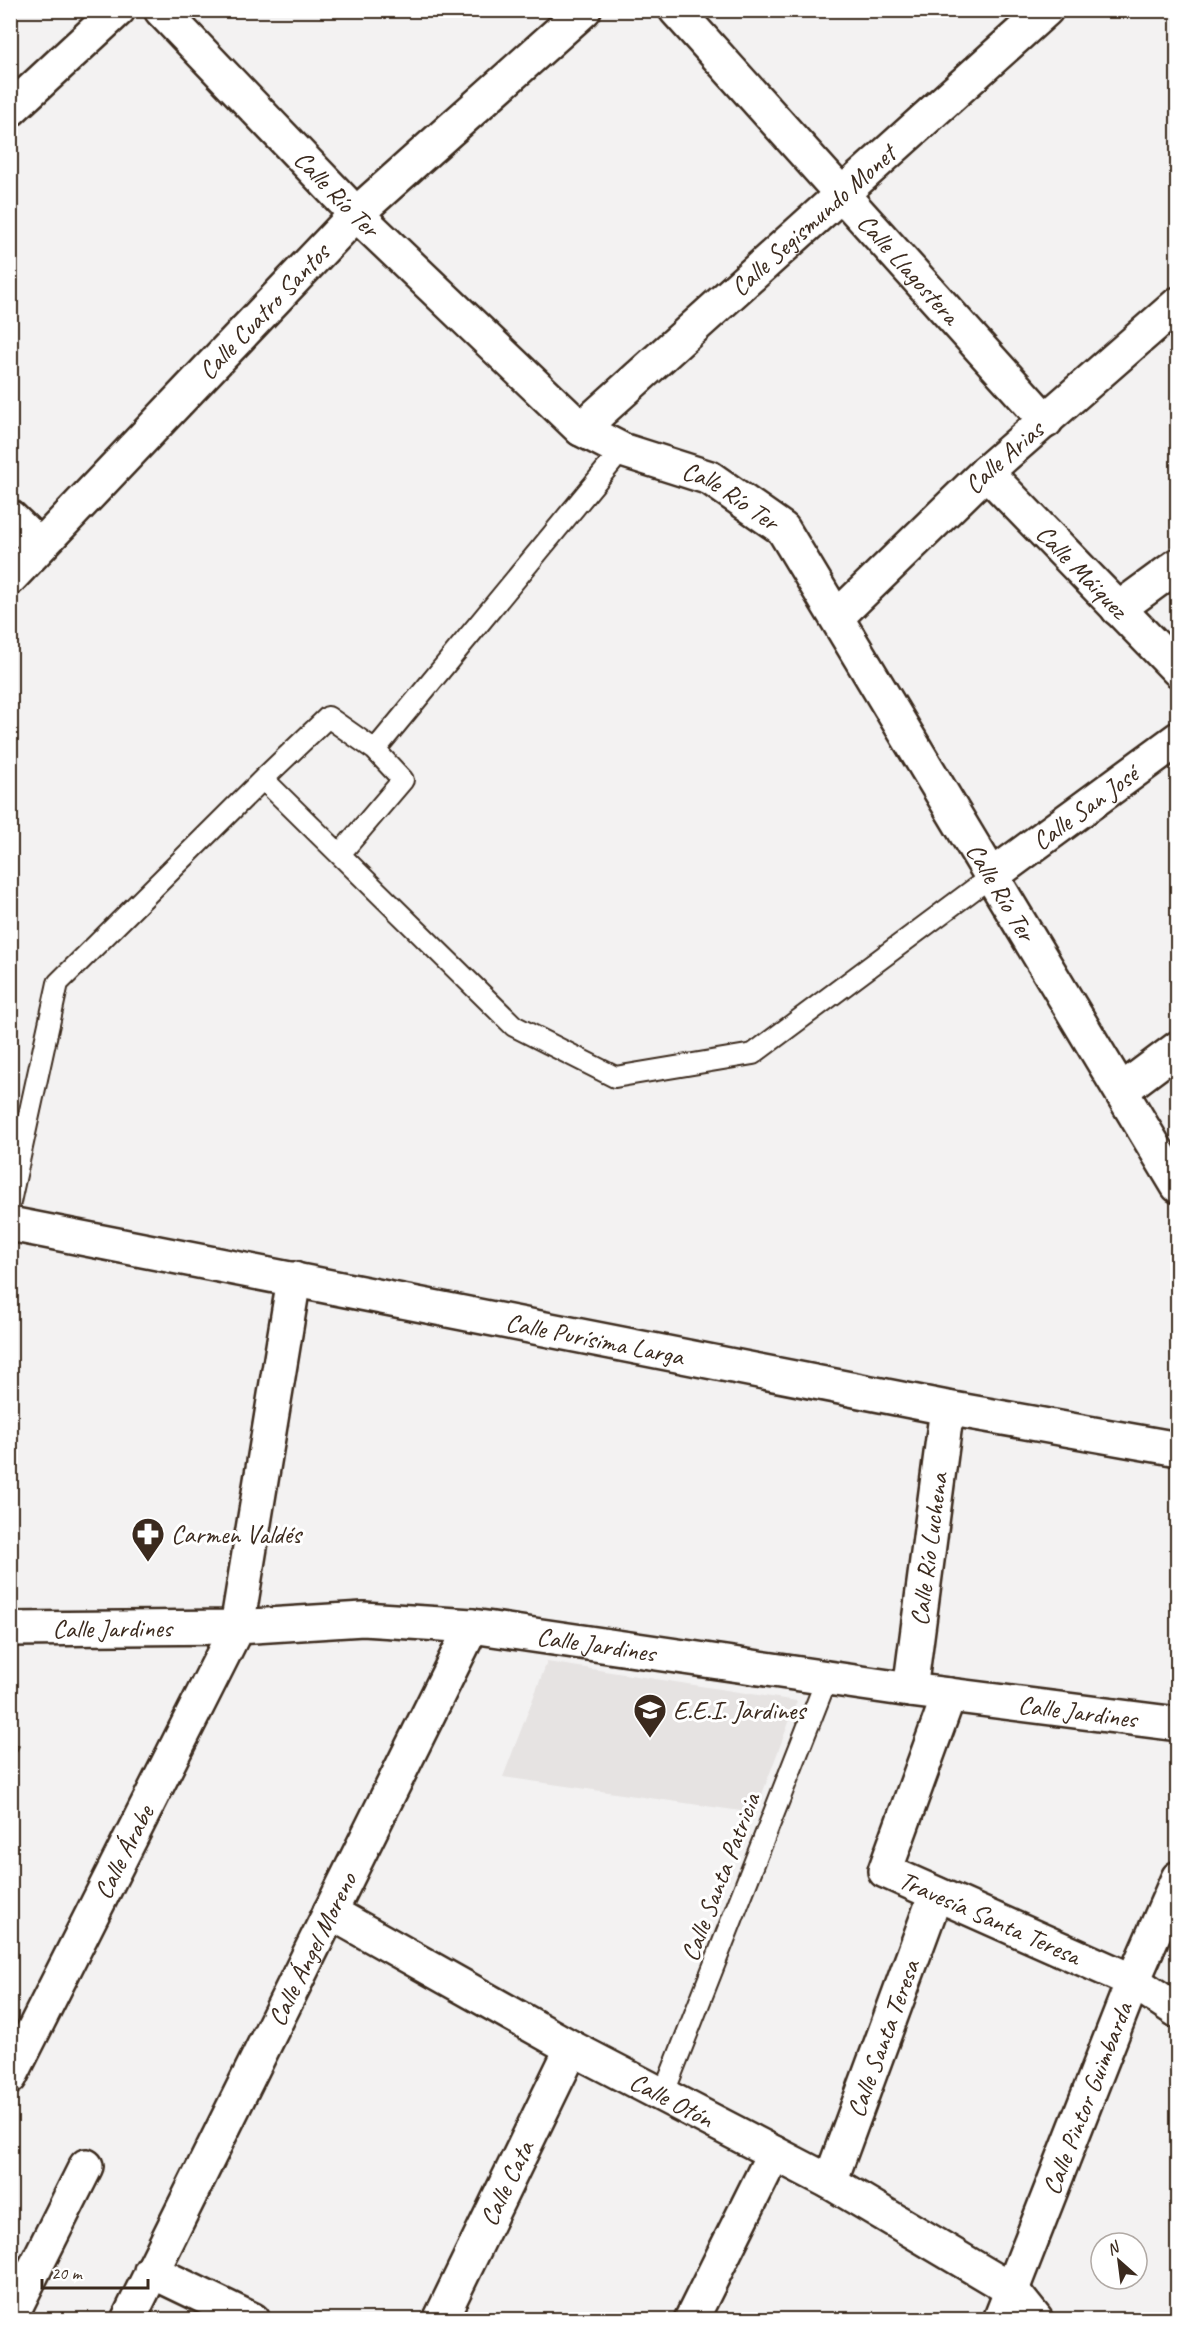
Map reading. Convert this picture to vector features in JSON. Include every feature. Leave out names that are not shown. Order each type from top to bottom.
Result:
[{"type":"street","points":[[10,110],[118,10]]},
{"type":"street","name":"Calle Río Ter","points":[[161,10],[356,214],[581,429],[622,450],[710,478],[783,529],[1178,1186]]},
{"type":"street","name":"Calle Cuatro Santos","points":[[10,578],[356,214],[584,10]]},
{"type":"street","name":"Calle Llagostera","points":[[676,10],[1046,421]]},
{"type":"street","name":"Calle Segismundo Monet","points":[[581,429],[1046,10]]},
{"type":"street","name":"Calle Arias","points":[[837,617],[986,472],[1178,304]]},
{"type":"street","name":"Calle Máiquez","points":[[986,472],[1178,670]]},
{"type":"street","points":[[10,518],[40,546]]},
{"type":"street","points":[[1119,609],[1178,565]]},
{"type":"street","name":"Calle San José","points":[[993,876],[1178,740]]},
{"type":"street","points":[[1122,1090],[1178,1048]]},
{"type":"street","name":"Calle Purísima Larga","points":[[10,1224],[947,1408],[1178,1449]]},
{"type":"street","name":"Calle Árabe","points":[[10,2077],[237,1628],[294,1279]]},
{"type":"street","name":"Calle Río Luchena","points":[[910,1690],[947,1408]]},
{"type":"street","name":"Calle Jardines","points":[[10,1629],[237,1628],[363,1619],[472,1626],[910,1690],[1178,1724]]},
{"type":"street","name":"Calle Ángel Moreno","points":[[129,2319],[472,1626]]},
{"type":"street","name":"Travesía Santa Teresa","points":[[949,1695],[885,1871],[1133,1981],[1178,2011]]},
{"type":"street","name":"Calle Pintor Guimbarda","points":[[1000,2319],[1133,1981],[1178,1878]]},
{"type":"street","name":"Calle Santa Teresa","points":[[830,2182],[936,1894]]},
{"type":"street","name":"Calle Otón","points":[[330,1912],[572,2048],[830,2182],[1012,2290],[1036,2319]]},
{"type":"street","name":"Calle Cata","points":[[440,2319],[572,2048]]},
{"type":"street","points":[[691,2319],[774,2153]]},
{"type":"street","points":[[10,2318],[86,2166]]},
{"type":"street","points":[[152,2271],[254,2319]]},
{"type":"lane","points":[[375,750],[622,450]]},
{"type":"lane","points":[[10,1202],[58,983],[328,717],[375,750],[403,780],[340,854]]},
{"type":"lane","points":[[263,779],[514,1026],[615,1077],[753,1054],[993,876]]},
{"type":"lane","name":"Calle Santa Patricia","points":[[663,2095],[827,1678]]},
{"type":"shaded area","name":"E.E.I. Jardines","points":[[547,1662],[797,1701],[755,1813],[503,1777]]},
{"type":"building","points":[[10,1742],[19,1746],[10,1764]]},
{"type":"place","name":"Carmen Valdés","points":[[148,1563]]},
{"type":"place","name":"E.E.I. Jardines","points":[[650,1739]]}]
